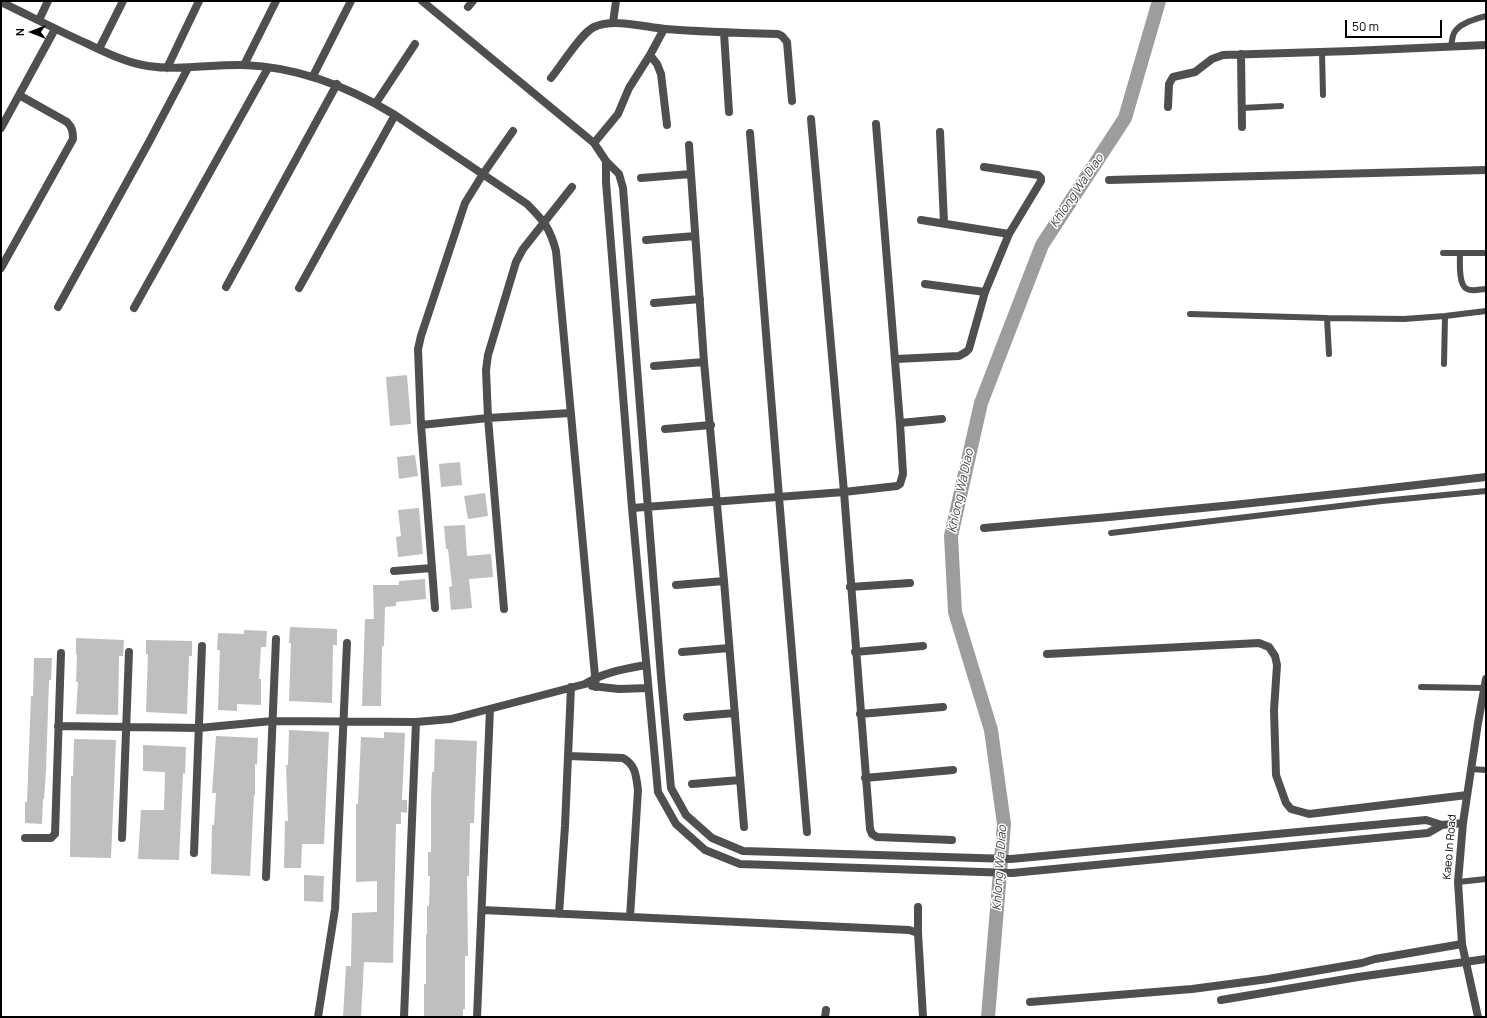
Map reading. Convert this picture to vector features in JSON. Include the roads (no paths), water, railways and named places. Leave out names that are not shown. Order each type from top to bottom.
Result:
[{"type":"street","points":[[39,20],[48,1]]},
{"type":"street","points":[[99,49],[123,1]]},
{"type":"street","points":[[167,68],[198,1]]},
{"type":"street","points":[[244,65],[276,1]]},
{"type":"street","points":[[313,76],[351,1]]},
{"type":"street","points":[[422,1],[594,143],[606,161],[619,174],[623,188],[647,507],[671,788],[686,815],[712,838],[743,851],[1009,859],[1220,838],[1426,820],[1442,825],[1463,823]]},
{"type":"street","points":[[613,23],[616,1]]},
{"type":"street","points":[[1,2],[55,29],[126,61],[147,66],[167,68],[244,65],[313,76],[336,84],[376,103],[459,157],[528,204],[544,221],[552,235],[556,251],[596,687]]},
{"type":"street","points":[[551,78],[585,34],[592,28],[613,23],[664,28],[778,34],[787,42],[792,101]]},
{"type":"street","points":[[594,143],[618,114],[629,88],[650,55],[664,28]]},
{"type":"street","points":[[1,128],[55,29]]},
{"type":"street","points":[[724,32],[729,112]]},
{"type":"street","points":[[376,103],[415,44]]},
{"type":"street","points":[[1168,107],[1169,84],[1173,77],[1195,72],[1212,59],[1223,54],[1322,52],[1486,44]]},
{"type":"street","points":[[1241,54],[1242,127]]},
{"type":"street","points":[[650,55],[657,64],[661,74],[667,125]]},
{"type":"street","points":[[58,307],[188,68]]},
{"type":"street","points":[[134,308],[268,68]]},
{"type":"street","points":[[226,287],[336,84]]},
{"type":"street","points":[[1,268],[73,139],[73,132],[67,122],[19,95]]},
{"type":"street","points":[[299,288],[395,115]]},
{"type":"street","points":[[811,119],[844,492],[855,652],[870,829],[872,834],[877,837],[952,840]]},
{"type":"street","points":[[632,508],[844,492],[896,486],[900,484],[903,474],[896,359],[876,124]]},
{"type":"street","points":[[435,608],[421,425],[418,349],[465,203],[513,131]]},
{"type":"street","points":[[940,132],[944,223]]},
{"type":"street","points":[[750,133],[778,497],[807,832]]},
{"type":"street","points":[[689,145],[704,362],[744,827]]},
{"type":"street","points":[[606,161],[606,182],[632,508],[658,792],[676,824],[704,850],[740,864],[1009,872],[1428,833],[1442,825]]},
{"type":"street","points":[[896,359],[959,356],[969,349],[985,292],[1009,234],[1040,184],[1041,178],[1038,175],[984,167]]},
{"type":"street","points":[[1108,180],[1486,170]]},
{"type":"street","points":[[641,178],[691,174]]},
{"type":"street","points":[[504,609],[488,418],[486,370],[488,355],[516,262],[522,249],[572,187]]},
{"type":"street","points":[[921,220],[1009,234]]},
{"type":"street","points":[[646,240],[695,236]]},
{"type":"street","points":[[925,284],[985,292]]},
{"type":"street","points":[[654,302],[700,299]]},
{"type":"street","points":[[654,366],[704,362]]},
{"type":"street","points":[[421,425],[488,418],[570,413]]},
{"type":"street","points":[[900,423],[942,419]]},
{"type":"street","points":[[665,429],[710,425]]},
{"type":"street","points":[[984,528],[1119,517],[1486,477]]},
{"type":"street","points":[[394,571],[432,568]]},
{"type":"street","points":[[676,585],[724,581]]},
{"type":"street","points":[[850,587],[910,583]]},
{"type":"street","points":[[266,877],[276,639]]},
{"type":"street","points":[[318,1017],[335,909],[347,643]]},
{"type":"street","points":[[1047,654],[1259,643],[1269,647],[1275,656],[1277,665],[1274,710],[1276,775],[1286,803],[1291,809],[1309,814],[1467,795]]},
{"type":"street","points":[[194,853],[202,646]]},
{"type":"street","points":[[855,652],[923,646]]},
{"type":"street","points":[[682,652],[729,648]]},
{"type":"street","points":[[122,838],[129,652]]},
{"type":"street","points":[[25,838],[51,838],[55,834],[61,653]]},
{"type":"street","points":[[58,726],[198,728],[272,721],[416,722],[451,719],[585,684],[595,678],[616,670],[646,665]]},
{"type":"street","points":[[648,678],[661,676]]},
{"type":"street","name":"Kaeo In Road","points":[[1478,1017],[1462,944],[1458,882],[1463,823],[1483,688],[1486,679]]},
{"type":"street","points":[[585,684],[596,687],[619,689],[648,688]]},
{"type":"street","points":[[559,914],[571,687]]},
{"type":"street","points":[[860,714],[943,707]]},
{"type":"street","points":[[477,1017],[490,709]]},
{"type":"street","points":[[687,717],[735,713]]},
{"type":"street","points":[[404,1017],[416,722]]},
{"type":"street","points":[[568,756],[622,758],[630,762],[632,765],[636,776],[638,790],[630,917]]},
{"type":"street","points":[[865,778],[953,770]]},
{"type":"street","points":[[692,784],[740,780]]},
{"type":"street","points":[[1220,838],[1221,852]]},
{"type":"street","points":[[843,868],[844,855]]},
{"type":"street","points":[[960,871],[961,858]]},
{"type":"street","points":[[1009,859],[1009,872]]},
{"type":"street","points":[[918,907],[923,1017]]},
{"type":"street","points":[[482,910],[909,930],[918,933]]},
{"type":"street","points":[[1030,1002],[1192,989],[1268,979],[1462,944]]},
{"type":"street","points":[[1221,1000],[1358,977],[1486,959]]},
{"type":"lane","points":[[1451,46],[1454,32],[1459,27],[1472,20],[1486,16]]},
{"type":"lane","points":[[1322,52],[1323,95]]},
{"type":"lane","points":[[1242,108],[1281,106]]},
{"type":"lane","points":[[1444,253],[1486,253]]},
{"type":"lane","points":[[1460,253],[1462,284],[1466,289],[1486,289]]},
{"type":"lane","points":[[1190,314],[1404,319],[1486,311]]},
{"type":"lane","points":[[1444,364],[1445,316]]},
{"type":"lane","points":[[1327,318],[1329,354]]},
{"type":"lane","points":[[1111,533],[1375,502],[1486,492]]},
{"type":"lane","points":[[1421,687],[1483,688]]},
{"type":"lane","points":[[1471,769],[1486,770]]},
{"type":"lane","points":[[1458,882],[1486,879]]},
{"type":"waterway","name":"Khlong Wa Diao","points":[[988,1017],[1004,824],[991,730],[955,612],[951,536],[981,403],[1042,245],[1125,118],[1159,1]]}]
